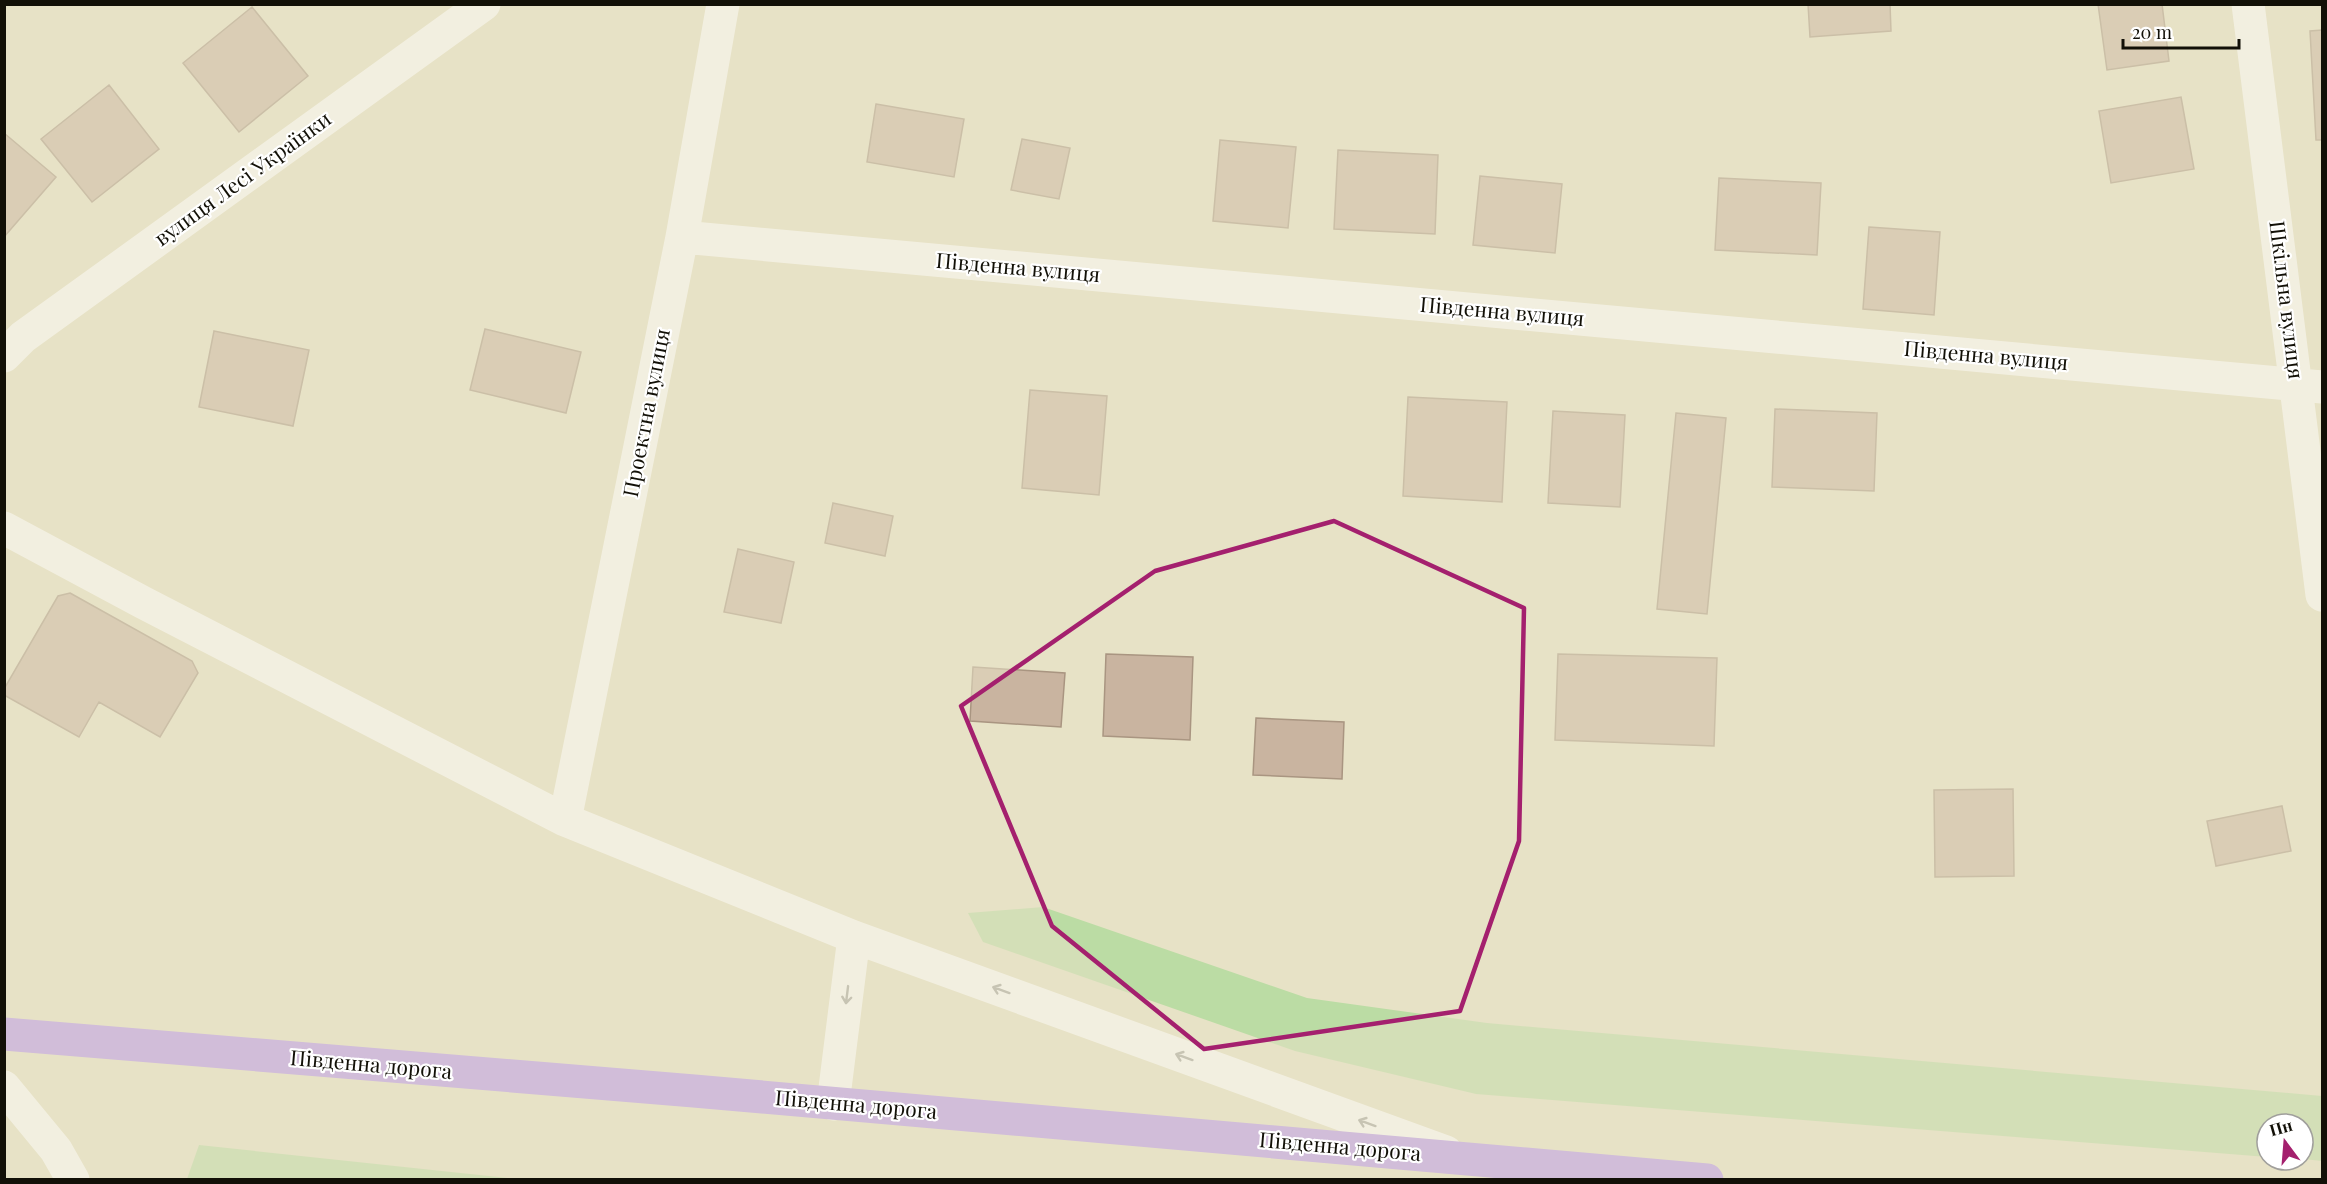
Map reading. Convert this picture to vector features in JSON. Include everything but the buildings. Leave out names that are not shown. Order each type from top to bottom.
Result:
[{"type":"highway","name":"Південна дорога","points":[[4,1034],[1707,1179]]},
{"type":"street","name":"вулиця Лесі Українки","points":[[4,356],[32,330],[484,4]]},
{"type":"street","name":"Проектна вулиця","points":[[565,820],[682,237],[723,4]]},
{"type":"street","name":"Шкільна вулиця","points":[[2248,4],[2310,386],[2322,595]]},
{"type":"street","name":"Південна вулиця","points":[[682,237],[2310,386]]},
{"type":"street","points":[[4,528],[144,603],[565,820],[854,937],[1462,1158]]},
{"type":"street","points":[[832,1104],[854,937]]},
{"type":"street","points":[[4,1087],[56,1150],[73,1179]]},
{"type":"highlighted area","points":[[1334,521],[1524,608],[1519,841],[1460,1011],[1204,1049],[1052,926],[961,706],[1155,571]]},
{"type":"green space","points":[[1043,907],[1307,998],[1487,1023],[2322,1096],[2322,1161],[2315,1160],[2315,1112],[2255,1112],[2255,1156],[1476,1094],[1295,1051],[983,942],[968,913]]},
{"type":"green space","points":[[199,1145],[516,1179],[187,1179]]}]
